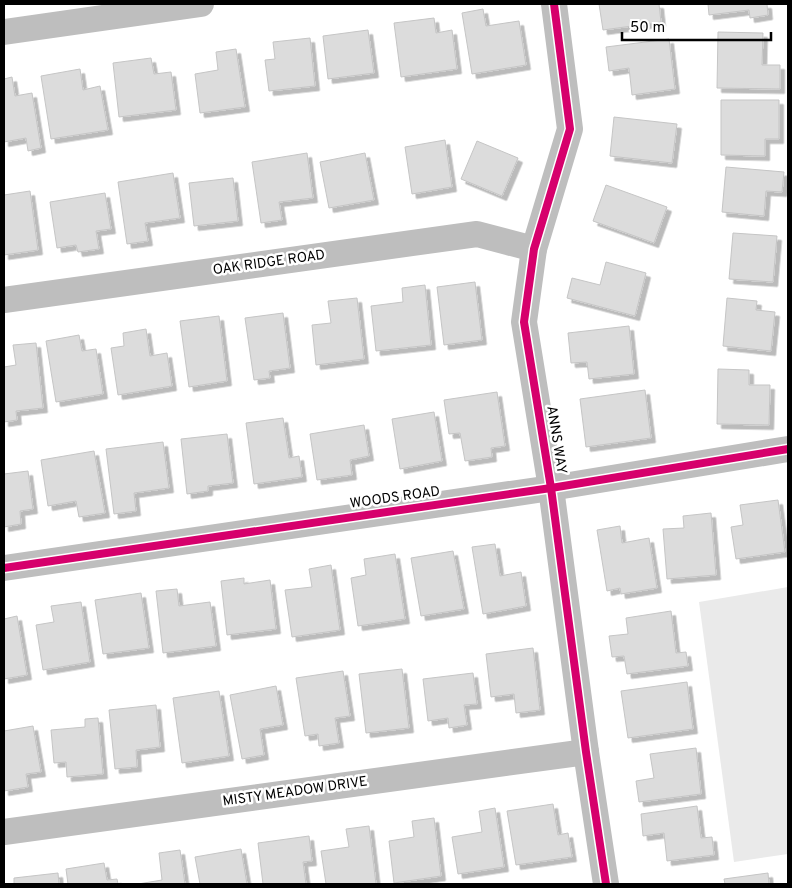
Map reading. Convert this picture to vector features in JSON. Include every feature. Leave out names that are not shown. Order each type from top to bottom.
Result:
[{"type":"street","points":[[4,32],[201,4]]},
{"type":"street","name":"ANNS WAY","points":[[554,4],[570,129],[534,249],[524,322],[551,488],[586,752],[606,884]]},
{"type":"street","name":"OAK RIDGE ROAD","points":[[4,300],[477,234],[534,249]]},
{"type":"street","name":"WOODS ROAD","points":[[4,568],[551,488],[788,449]]},
{"type":"street","name":"MISTY MEADOW DRIVE","points":[[4,832],[586,752]]},
{"type":"shaded area","points":[[788,587],[788,854],[734,862],[699,602]]},
{"type":"building","points":[[599,4],[659,4],[661,22],[603,30]]},
{"type":"building","points":[[708,4],[767,4],[768,15],[750,18],[749,10],[709,15]]},
{"type":"building","points":[[483,9],[486,26],[519,21],[526,65],[472,74],[462,13]]},
{"type":"building","points":[[434,18],[436,33],[452,30],[457,69],[401,77],[394,23]]},
{"type":"building","points":[[368,30],[374,73],[328,79],[323,36]]},
{"type":"building","points":[[718,32],[763,33],[762,65],[780,65],[780,89],[717,88]]},
{"type":"building","points":[[310,38],[315,86],[269,91],[265,60],[275,59],[273,42]]},
{"type":"building","points":[[669,39],[675,89],[632,95],[629,68],[609,71],[606,47]]},
{"type":"building","points":[[236,49],[245,107],[200,113],[195,74],[218,70],[216,52]]},
{"type":"building","points":[[151,58],[154,74],[171,72],[176,110],[119,117],[113,63]]},
{"type":"building","points":[[80,69],[83,90],[100,86],[108,130],[51,139],[41,76]]},
{"type":"building","points":[[12,77],[15,96],[32,93],[41,148],[28,151],[26,138],[4,142],[4,79]]},
{"type":"building","points":[[721,100],[779,100],[779,139],[765,139],[765,156],[721,155]]},
{"type":"building","points":[[614,117],[677,124],[672,163],[610,156]]},
{"type":"building","points":[[445,140],[452,187],[412,194],[405,147]]},
{"type":"building","points":[[477,141],[518,158],[502,196],[461,179]]},
{"type":"building","points":[[307,153],[313,198],[279,202],[282,220],[261,223],[252,162]]},
{"type":"building","points":[[365,153],[374,200],[329,208],[320,162]]},
{"type":"building","points":[[726,167],[784,172],[782,192],[766,191],[764,216],[722,212]]},
{"type":"building","points":[[173,173],[180,218],[145,223],[148,241],[127,244],[118,182]]},
{"type":"building","points":[[233,178],[238,221],[194,226],[189,183]]},
{"type":"building","points":[[606,185],[667,207],[654,243],[593,221]]},
{"type":"building","points":[[30,191],[38,250],[4,255],[4,195]]},
{"type":"building","points":[[105,193],[111,229],[96,231],[99,249],[78,252],[76,245],[57,248],[50,202]]},
{"type":"building","points":[[733,233],[777,236],[773,282],[729,279]]},
{"type":"building","points":[[606,262],[646,273],[635,316],[567,298],[572,278],[600,285]]},
{"type":"building","points":[[475,282],[482,340],[444,345],[437,287]]},
{"type":"building","points":[[425,285],[431,345],[376,351],[371,306],[403,302],[402,288]]},
{"type":"building","points":[[357,298],[364,359],[316,365],[312,325],[331,323],[328,301]]},
{"type":"building","points":[[727,298],[757,301],[756,310],[775,312],[771,351],[723,346]]},
{"type":"building","points":[[283,313],[290,368],[269,371],[270,378],[254,380],[245,318]]},
{"type":"building","points":[[219,316],[227,381],[189,387],[180,321]]},
{"type":"building","points":[[629,326],[634,374],[589,379],[587,362],[571,363],[568,333]]},
{"type":"building","points":[[146,329],[150,356],[167,353],[172,386],[118,395],[111,348],[124,346],[123,333]]},
{"type":"building","points":[[79,335],[82,351],[96,349],[103,394],[56,402],[46,341]]},
{"type":"building","points":[[36,343],[43,408],[16,411],[17,420],[4,422],[4,367],[16,365],[13,345]]},
{"type":"building","points":[[718,369],[749,370],[749,385],[770,385],[769,425],[717,424]]},
{"type":"building","points":[[645,390],[651,438],[586,447],[580,399]]},
{"type":"building","points":[[497,392],[505,446],[491,448],[492,457],[465,461],[460,433],[449,434],[444,400]]},
{"type":"building","points":[[434,412],[442,461],[400,469],[392,419]]},
{"type":"building","points":[[283,418],[289,458],[299,456],[302,477],[254,484],[246,423]]},
{"type":"building","points":[[364,425],[369,456],[350,460],[352,475],[317,480],[310,434]]},
{"type":"building","points":[[227,434],[233,483],[208,486],[208,491],[187,494],[181,439]]},
{"type":"building","points":[[163,442],[169,488],[134,493],[136,511],[114,514],[106,449]]},
{"type":"building","points":[[94,451],[105,513],[79,517],[76,501],[48,506],[41,460]]},
{"type":"building","points":[[28,471],[33,509],[20,511],[21,524],[4,527],[4,474]]},
{"type":"building","points":[[778,500],[785,552],[736,559],[731,527],[743,525],[740,505]]},
{"type":"building","points":[[711,513],[716,575],[667,579],[663,529],[684,528],[683,516]]},
{"type":"building","points":[[620,526],[622,543],[649,538],[657,588],[621,594],[620,588],[607,591],[597,530]]},
{"type":"building","points":[[495,544],[500,576],[521,572],[526,606],[483,614],[472,547]]},
{"type":"building","points":[[453,551],[464,609],[421,616],[411,558]]},
{"type":"building","points":[[395,554],[405,619],[358,626],[351,578],[366,575],[364,559]]},
{"type":"building","points":[[331,565],[340,630],[292,637],[285,590],[312,587],[309,569]]},
{"type":"building","points":[[244,578],[244,584],[270,580],[276,629],[227,635],[221,581]]},
{"type":"building","points":[[177,589],[179,606],[210,602],[216,646],[163,653],[156,591]]},
{"type":"building","points":[[141,593],[149,648],[103,654],[95,600]]},
{"type":"building","points":[[81,602],[90,662],[43,670],[36,625],[54,622],[51,606]]},
{"type":"building","points":[[671,611],[676,653],[686,652],[688,666],[627,674],[624,656],[612,657],[609,636],[628,634],[626,618]]},
{"type":"building","points":[[17,616],[27,675],[4,679],[4,619]]},
{"type":"building","points":[[533,648],[540,710],[516,713],[514,694],[491,697],[486,654]]},
{"type":"building","points":[[402,669],[409,728],[366,733],[359,674]]},
{"type":"building","points":[[343,671],[350,716],[335,718],[339,743],[319,746],[318,734],[305,736],[296,678]]},
{"type":"building","points":[[473,673],[477,704],[464,705],[467,725],[449,728],[448,718],[428,721],[423,679]]},
{"type":"building","points":[[687,682],[693,729],[628,738],[621,691]]},
{"type":"building","points":[[276,686],[283,725],[260,729],[264,755],[242,759],[230,695]]},
{"type":"building","points":[[219,691],[229,756],[182,763],[173,698]]},
{"type":"building","points":[[156,705],[160,747],[136,750],[137,767],[115,769],[109,710]]},
{"type":"building","points":[[98,718],[103,774],[67,777],[66,762],[54,763],[51,730],[85,727],[85,719]]},
{"type":"building","points":[[33,726],[41,772],[26,774],[28,787],[4,791],[4,731]]},
{"type":"building","points":[[696,748],[701,794],[639,802],[636,781],[654,778],[650,754]]},
{"type":"building","points":[[553,804],[558,835],[568,833],[572,857],[516,865],[507,811]]},
{"type":"building","points":[[697,806],[701,838],[712,837],[714,855],[667,861],[664,833],[643,836],[641,814]]},
{"type":"building","points":[[495,808],[504,867],[458,874],[452,837],[482,832],[479,811]]},
{"type":"building","points":[[434,818],[441,876],[394,883],[389,841],[414,837],[412,821]]},
{"type":"building","points":[[369,826],[376,884],[326,884],[321,851],[349,847],[346,829]]},
{"type":"building","points":[[309,836],[312,861],[303,862],[306,884],[263,884],[258,843]]},
{"type":"building","points":[[241,849],[247,884],[200,884],[195,857]]},
{"type":"building","points":[[180,850],[185,884],[138,884],[162,880],[159,853]]},
{"type":"building","points":[[104,863],[107,880],[117,879],[118,884],[68,884],[66,869]]},
{"type":"building","points":[[58,873],[59,884],[14,884],[14,878]]},
{"type":"building","points":[[768,873],[769,884],[725,884],[724,879]]},
{"type":"cycle path","points":[[554,4],[570,129],[534,249],[524,322],[551,488],[586,752],[606,884]]},
{"type":"cycle path","points":[[4,568],[551,488],[788,449]]}]
